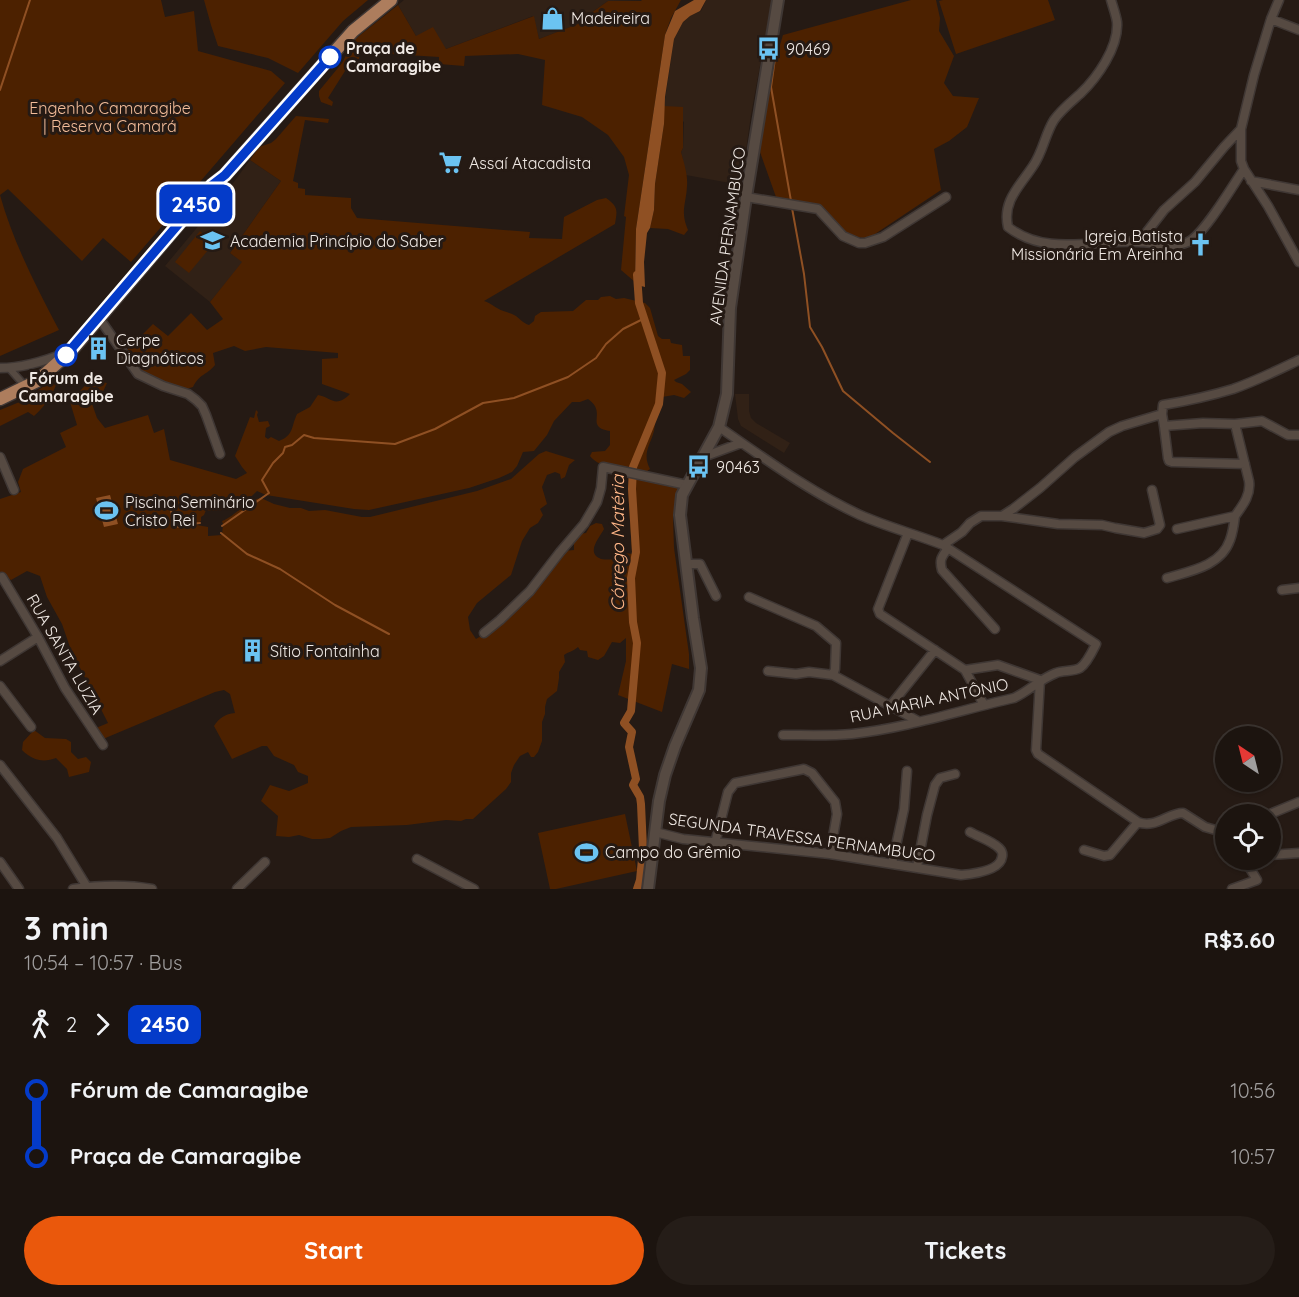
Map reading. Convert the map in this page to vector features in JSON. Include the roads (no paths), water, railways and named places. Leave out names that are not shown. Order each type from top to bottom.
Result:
[{"type":"main road","points":[[212,185],[218,170],[306,72],[358,17],[379,0]]},
{"type":"main road","points":[[0,399],[26,387],[48,372],[71,351],[212,185],[225,175],[353,31],[391,0]]},
{"type":"street","name":"AVENIDA PERNAMBUCO","points":[[648,889],[659,801],[665,775],[699,690],[701,668],[680,515],[682,495],[719,427],[727,394],[730,308],[778,0]]},
{"type":"street","points":[[1111,0],[1117,31],[1108,57],[1089,86],[1054,120],[1036,163],[1013,194],[1007,211],[1008,227],[1022,236],[1050,244],[1136,242],[1181,244],[1194,238],[1200,232],[1244,169]]},
{"type":"street","points":[[1279,0],[1254,75],[1241,129],[1241,160],[1244,169],[1299,262]]},
{"type":"street","points":[[1271,19],[1299,30]]},
{"type":"street","points":[[1136,242],[1164,210],[1195,182],[1241,129]]},
{"type":"street","points":[[1251,181],[1299,190]]},
{"type":"street","points":[[746,197],[818,209],[843,236],[859,243],[883,237],[946,197]]},
{"type":"street","points":[[99,318],[138,374],[163,386],[188,394],[202,406],[220,454]]},
{"type":"street","points":[[5,368],[49,359],[71,351]]},
{"type":"street","points":[[1002,516],[1109,432],[1163,410],[1233,389],[1299,360]]},
{"type":"street","points":[[5,368],[26,387]]},
{"type":"street","points":[[1163,410],[1169,461],[1245,464]]},
{"type":"street","points":[[1164,426],[1262,421],[1288,435],[1299,435]]},
{"type":"street","points":[[1167,578],[1214,561],[1224,552],[1230,541],[1235,516],[1248,497],[1250,488],[1235,424]]},
{"type":"street","points":[[719,427],[822,495],[877,522],[945,546]]},
{"type":"street","points":[[703,457],[741,443]]},
{"type":"street","points":[[0,457],[14,490]]},
{"type":"street","points":[[484,633],[530,591],[584,524],[597,502],[603,467],[687,485]]},
{"type":"street","points":[[995,629],[942,570],[940,563],[945,546],[970,523],[981,516],[1002,516],[1058,524],[1102,525],[1144,533],[1157,529],[1160,525],[1152,490]]},
{"type":"street","points":[[1177,529],[1235,516]]},
{"type":"street","points":[[908,533],[878,609],[880,614],[965,669],[984,705]]},
{"type":"street","name":"RUA MARIA ANTÔNIO","points":[[783,735],[852,734],[884,729],[1014,698],[1058,671],[1077,670],[1082,666],[1096,644],[945,546]]},
{"type":"street","points":[[686,564],[700,564],[716,596]]},
{"type":"street","name":"RUA SANTA LUZIA","points":[[2,577],[65,688],[103,745]]},
{"type":"street","points":[[1282,590],[1299,588]]},
{"type":"street","points":[[749,597],[816,626],[836,643],[833,675]]},
{"type":"street","points":[[0,661],[38,637]]},
{"type":"street","points":[[890,706],[935,651]]},
{"type":"street","points":[[965,669],[998,665],[1040,680],[1036,750],[1038,754],[1138,822],[1144,825],[1160,822],[1183,813],[1205,827],[1215,830]]},
{"type":"street","points":[[768,671],[833,675],[918,721]]},
{"type":"street","points":[[0,686],[31,727]]},
{"type":"street","points":[[0,765],[57,838],[87,887]]},
{"type":"street","points":[[715,843],[728,792],[735,783],[804,769],[812,773],[835,802],[837,814],[830,854]]},
{"type":"street","points":[[892,864],[904,809],[907,771]]},
{"type":"street","points":[[917,867],[935,785],[940,778],[955,774]]},
{"type":"street","points":[[1281,809],[1299,802]]},
{"type":"street","points":[[1084,850],[1104,856],[1110,855],[1138,822]]},
{"type":"street","name":"SEGUNDA TRAVESSA PERNAMBUCO","points":[[655,832],[683,839],[830,854],[961,875],[983,872],[999,864],[1002,859],[1002,852],[999,848],[970,832]]},
{"type":"street","points":[[1281,854],[1299,853]]},
{"type":"street","points":[[417,859],[474,889]]},
{"type":"street","points":[[0,862],[19,889]]},
{"type":"street","points":[[237,889],[265,862]]},
{"type":"street","points":[[1232,889],[1257,880],[1251,870]]},
{"type":"street","points":[[73,889],[110,885],[152,889]]},
{"type":"waterway","points":[[0,90],[30,0]]},
{"type":"waterway","points":[[777,44],[771,87],[791,201]]},
{"type":"waterway","points":[[792,208],[804,274],[810,327],[843,391],[930,462]]},
{"type":"waterway","name":"Córrego Matéria","points":[[637,275],[639,303],[662,373],[659,404],[633,467],[636,552],[631,578],[633,622],[637,643],[631,711],[624,723],[632,732],[629,747],[636,779],[633,785],[641,804],[643,849],[637,889]]},
{"type":"waterway","points":[[222,526],[269,493],[262,480],[285,447],[292,445],[304,435],[314,438],[395,444],[435,429],[483,403],[514,398],[568,377],[596,358],[606,344],[623,329],[643,319]]},
{"type":"waterway","points":[[151,500],[169,501],[173,520],[178,527],[200,523]]},
{"type":"waterway","points":[[221,533],[247,554],[280,569],[335,605],[389,634]]},
{"type":"place","name":"Madeireira","points":[[553,18]]},
{"type":"place","name":"90469","points":[[768,49]]},
{"type":"place","name":"Praça de Camaragibe","points":[[330,57]]},
{"type":"place","name":"Assaí Atacadista","points":[[451,163]]},
{"type":"place","name":"Academia Princípio do Saber","points":[[212,241]]},
{"type":"place","name":"Igreja Batista Missionária Em Areinha","points":[[1201,245]]},
{"type":"place","name":"Cerpe Diagnóticos","points":[[98,349]]},
{"type":"place","name":"Fórum de Camaragibe","points":[[66,355]]},
{"type":"place","name":"90463","points":[[698,467]]},
{"type":"place","name":"Piscina Seminário Cristo Rei","points":[[107,511]]},
{"type":"place","name":"Sítio Fontainha","points":[[252,651]]},
{"type":"place","name":"Campo do Grêmio","points":[[587,852]]},
{"type":"park label","name":"Engenho Camaragibe | Reserva Camará","points":[[110,117]]}]
